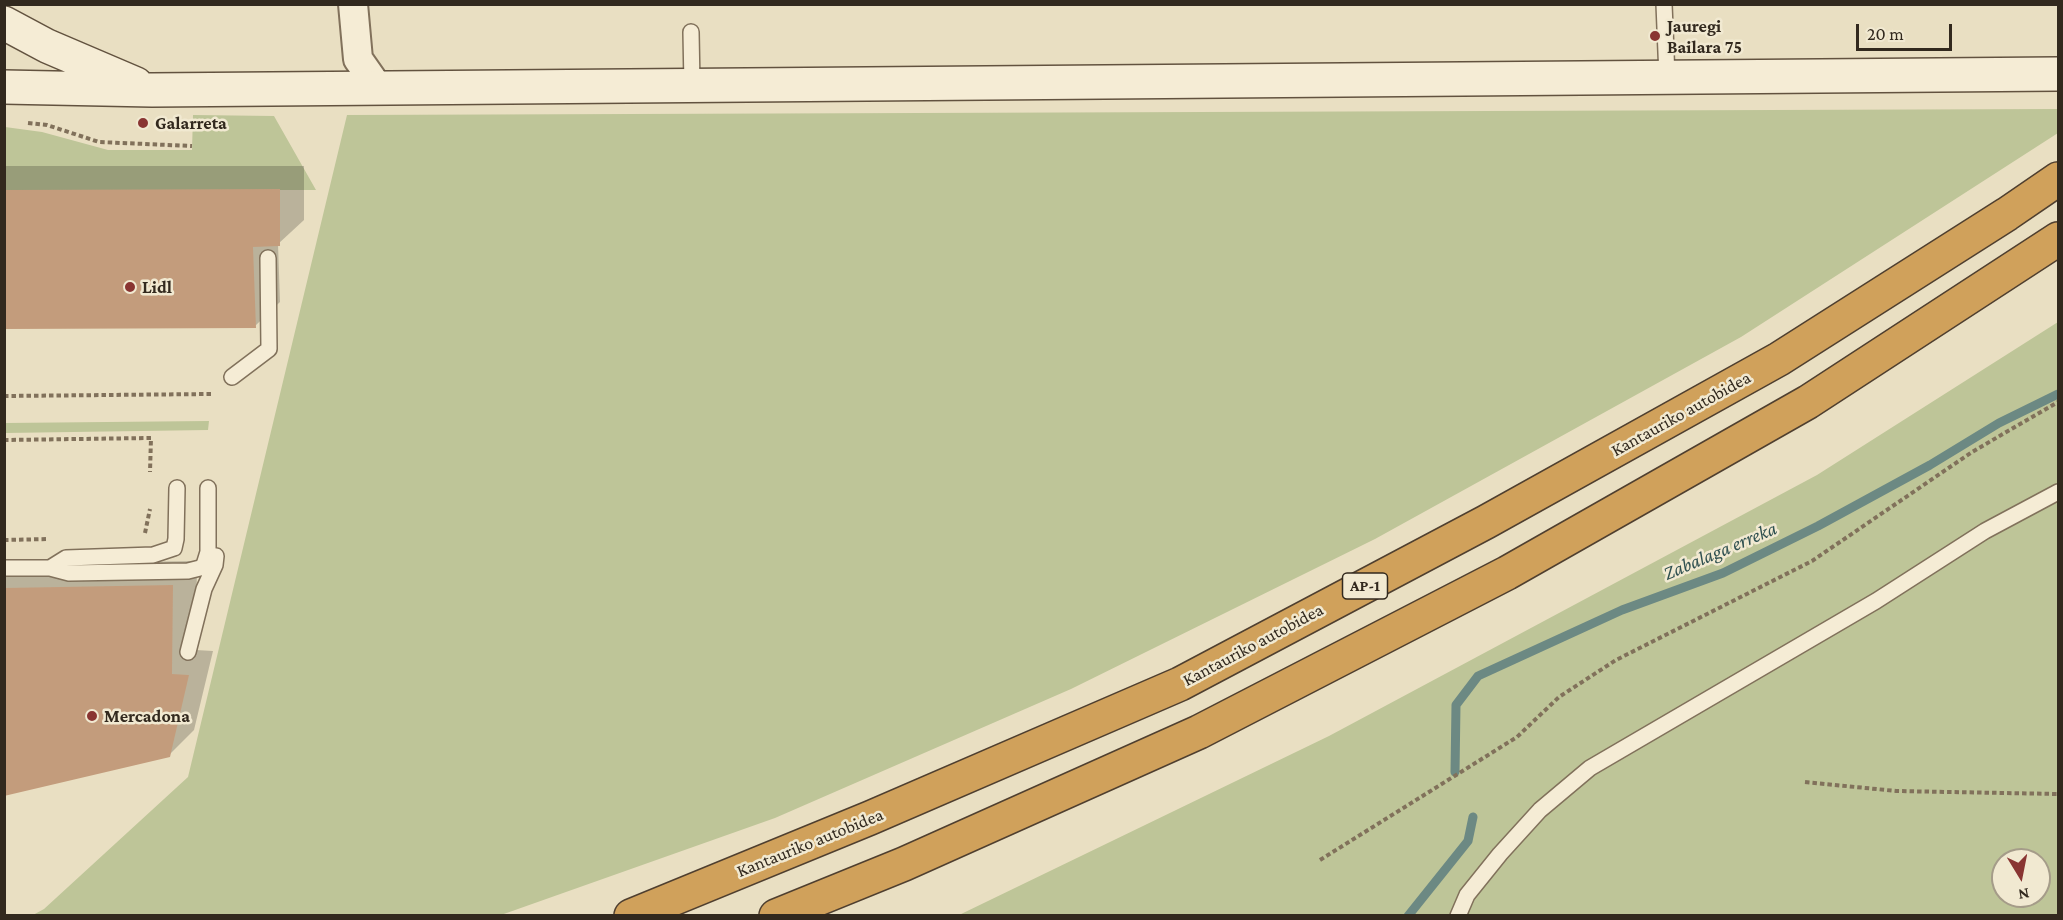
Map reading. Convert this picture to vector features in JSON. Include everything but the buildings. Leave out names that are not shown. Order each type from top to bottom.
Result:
[{"type":"highway","name":"Kantauriko autobidea","points":[[631,915],[870,818],[1180,684],[1486,522],[1779,359],[2058,179]]},
{"type":"highway","points":[[776,915],[904,864],[1199,732],[1507,573],[1808,402],[2058,239]]},
{"type":"main road","points":[[4,23],[48,46],[152,90]]},
{"type":"main road","points":[[4,87],[152,90],[379,89],[2058,74]]},
{"type":"street","points":[[353,4],[358,59],[379,89]]},
{"type":"lane","points":[[1664,4],[1667,77]]},
{"type":"lane","points":[[691,33],[692,85]]},
{"type":"lane","points":[[232,377],[270,349],[268,258]]},
{"type":"lane","points":[[4,568],[50,568],[69,573],[188,571],[200,568],[204,565],[208,552],[213,484],[215,565],[204,589],[188,652]]},
{"type":"lane","points":[[50,568],[66,558],[153,555],[174,548],[177,488]]},
{"type":"lane","points":[[1458,915],[1467,895],[1500,854],[1540,810],[1590,768],[1876,601],[1985,531],[2058,492]]},
{"type":"path","points":[[26,123],[47,125],[99,142],[192,146]]},
{"type":"path","points":[[4,396],[211,394]]},
{"type":"path","points":[[1320,860],[1517,737],[1559,697],[1616,660],[1812,561],[1972,452],[2058,402]]},
{"type":"path","points":[[4,440],[151,438],[150,472]]},
{"type":"path","points":[[1805,782],[1896,791],[2058,794]]},
{"type":"green space","points":[[2058,109],[2058,133],[1741,337],[1375,539],[1071,689],[775,818],[501,915],[33,915],[44,909],[188,777],[347,115]]},
{"type":"green space","points":[[193,115],[274,116],[316,190],[5,190],[5,127],[42,132],[108,150],[192,150]]},
{"type":"green space","points":[[2058,322],[2058,915],[957,916],[1329,736],[1817,475]]},
{"type":"green space","points":[[209,421],[208,430],[5,433],[5,423]]},
{"type":"waterway","name":"Zabalaga erreka","points":[[1455,772],[1456,705],[1478,676],[1622,610],[1723,573],[1818,526],[1930,465],[1999,423],[2058,394]]},
{"type":"waterway","name":"Zabalaga erreka","points":[[1408,916],[1468,841],[1473,817]]},
{"type":"place","name":"Jauregi Bailara 75","points":[[1655,36]]},
{"type":"place","name":"Galarreta","points":[[143,123]]},
{"type":"place","name":"Lidl","points":[[130,287]]},
{"type":"place","name":"Mercadona","points":[[92,716]]}]
